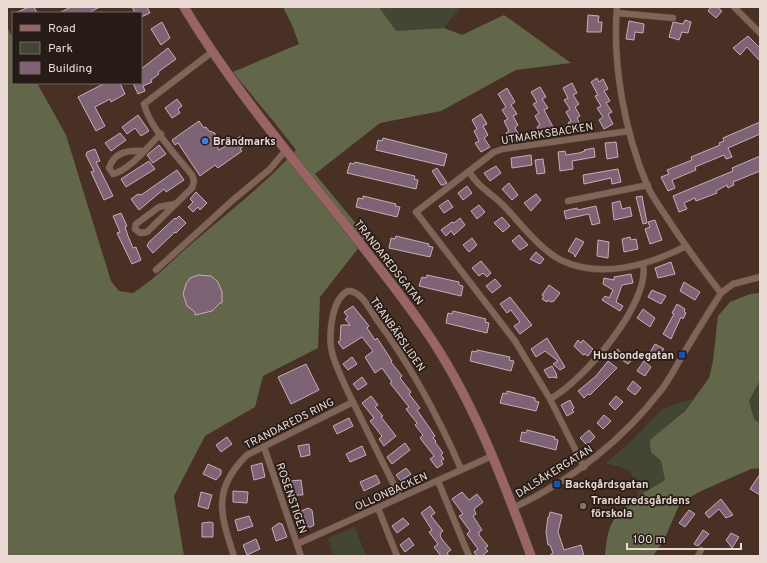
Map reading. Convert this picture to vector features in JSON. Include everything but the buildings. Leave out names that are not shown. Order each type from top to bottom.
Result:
[{"type":"street","name":"TRANDAREDSGATAN","points":[[184,7],[212,52],[425,329],[476,418],[531,556]]},
{"type":"street","points":[[734,7],[760,33]]},
{"type":"street","points":[[673,18],[617,10],[618,56],[629,131],[648,185],[686,246],[721,293]]},
{"type":"street","points":[[176,204],[159,207],[136,224],[135,229],[140,233],[148,232],[176,204],[192,188],[194,181],[192,175],[161,134],[146,111],[144,104],[212,52]]},
{"type":"street","name":"UTMARKSBACKEN","points":[[550,399],[515,341],[416,212],[494,152],[503,149],[629,131]]},
{"type":"street","points":[[143,151],[129,150],[111,162],[109,168],[112,174],[120,172],[143,151],[161,134]]},
{"type":"street","points":[[156,270],[233,200],[270,169],[286,150]]},
{"type":"street","points":[[469,171],[475,183],[496,197],[547,250],[562,261],[599,270],[618,269],[643,264],[686,246]]},
{"type":"street","points":[[568,201],[648,185]]},
{"type":"street","points":[[584,467],[550,399],[560,394],[581,376],[610,342],[630,312],[640,290],[645,272],[643,264]]},
{"type":"street","name":"DALSÅKERGATAN","points":[[513,508],[543,493],[584,467],[609,447],[637,420],[663,388],[721,293],[733,284],[760,277]]},
{"type":"street","name":"TRANBÄRSLIDEN","points":[[400,497],[335,362],[331,336],[337,305],[342,295],[351,291],[362,299],[395,345],[419,382],[441,423],[461,469]]},
{"type":"street","name":"TRANDAREDS RING","points":[[234,556],[223,521],[222,503],[225,486],[234,468],[247,455],[353,402]]},
{"type":"street","name":"ROSENSTIGEN","points":[[264,447],[302,556]]},
{"type":"street","name":"OLLONBACKEN","points":[[298,544],[492,456]]},
{"type":"street","points":[[438,481],[469,556]]},
{"type":"street","points":[[378,508],[397,556]]},
{"type":"green space","points":[[283,7],[379,7],[396,31],[444,28],[462,35],[504,15],[571,63],[516,70],[441,111],[380,123],[315,174],[367,237],[320,297],[318,348],[263,376],[255,407],[205,436],[174,496],[184,556],[7,556],[7,27],[12,36],[12,84],[38,84],[66,135],[111,281],[119,291],[133,293],[158,274],[248,196],[296,150],[233,72],[299,44]]},
{"type":"green space","points":[[379,7],[461,7],[444,28],[396,31]]},
{"type":"green space","points":[[760,293],[760,380],[749,401],[754,419],[760,424],[760,468],[751,469],[701,491],[680,503],[664,540],[653,556],[605,556],[609,530],[617,516],[629,503],[665,480],[661,461],[651,452],[650,440],[685,411],[709,378],[713,361],[718,316],[730,302],[750,294]]},
{"type":"green space","points":[[760,380],[760,424],[754,419],[749,401]]},
{"type":"green space","points":[[693,399],[651,452],[661,461],[666,480],[638,496],[634,480],[630,472],[621,467],[606,463],[627,445],[661,410]]},
{"type":"green space","points":[[355,527],[366,556],[333,556],[328,538]]},
{"type":"place","name":"Brändmarks","points":[[205,141]]},
{"type":"place","name":"Husbondegatan","points":[[682,355]]},
{"type":"place","name":"Backgårdsgatan","points":[[557,484]]},
{"type":"place","name":"Trandaredsgårdens förskola","points":[[583,506]]}]
